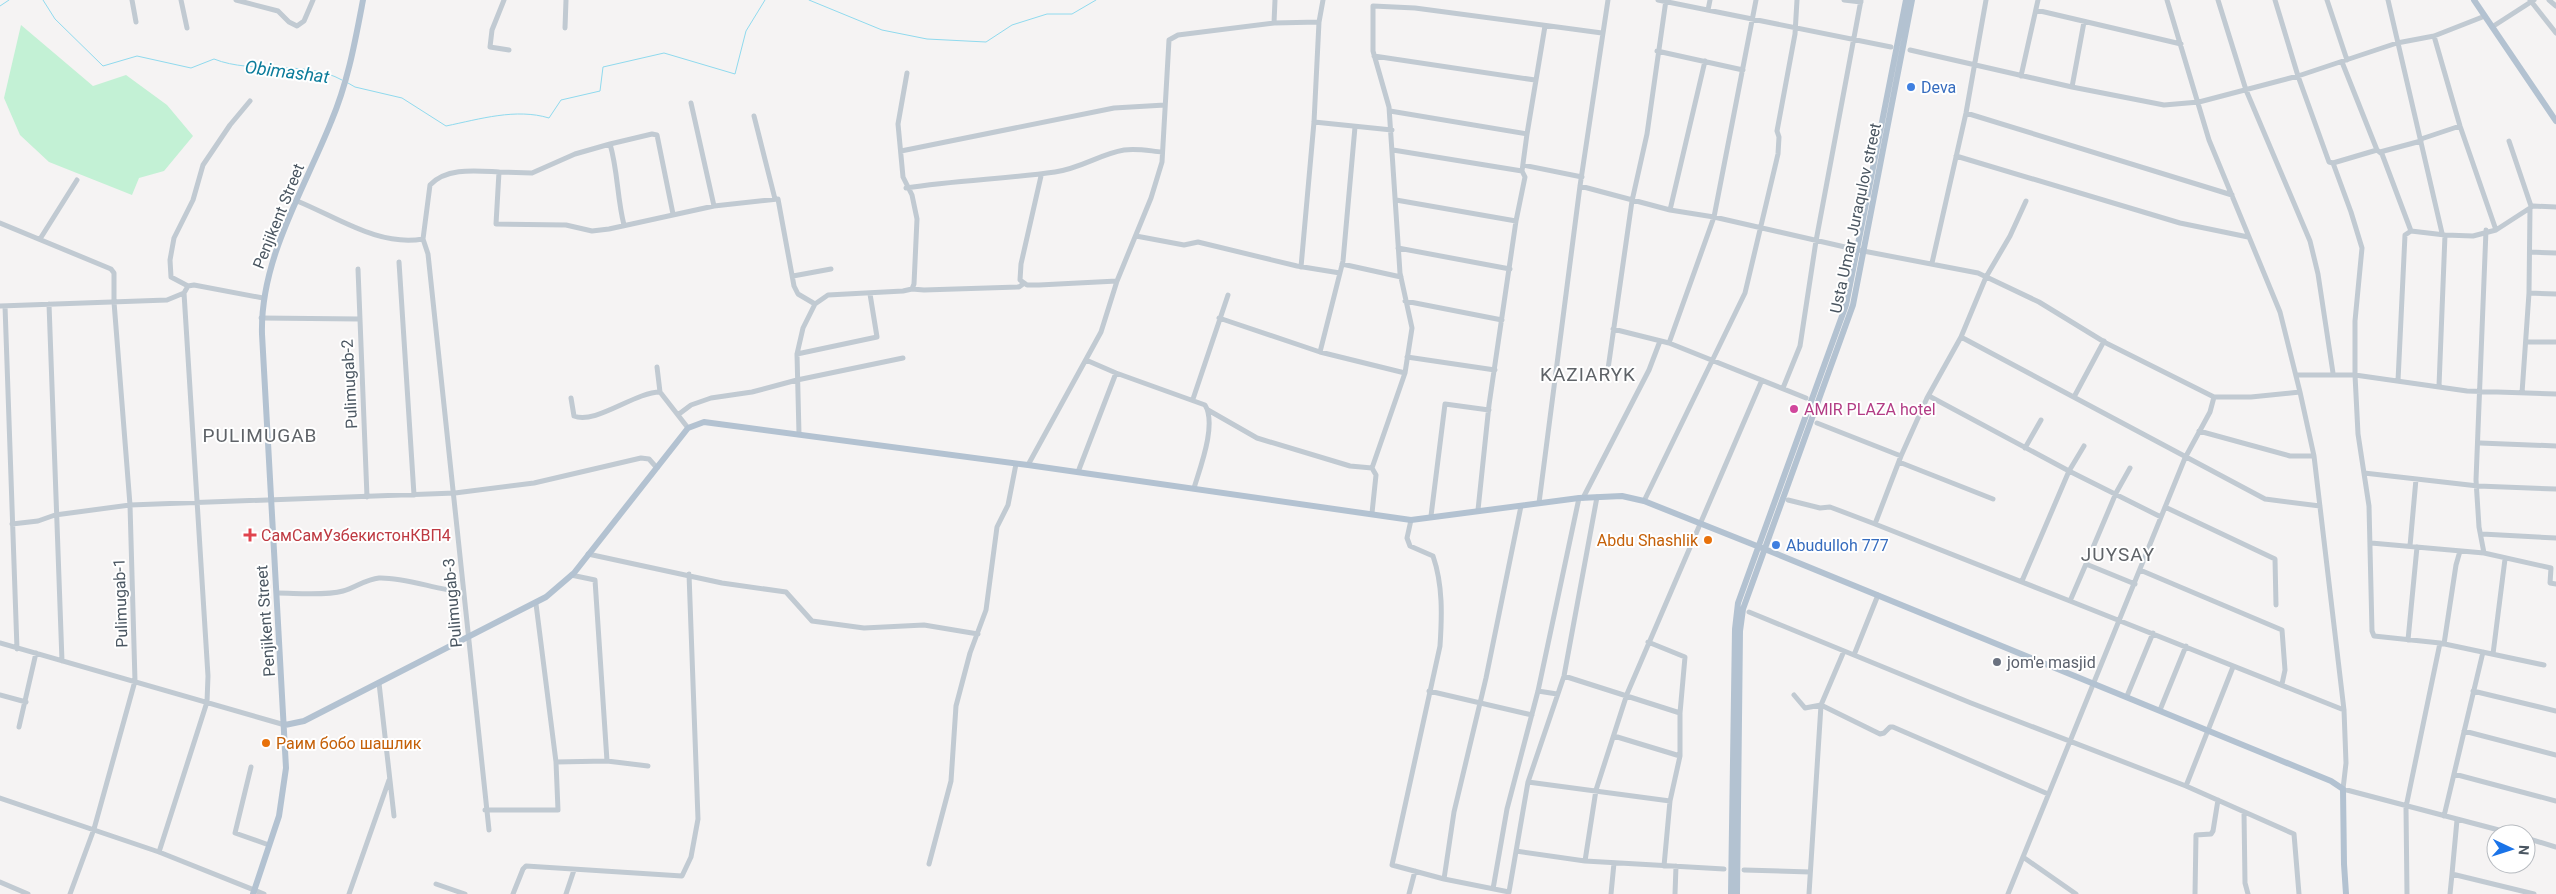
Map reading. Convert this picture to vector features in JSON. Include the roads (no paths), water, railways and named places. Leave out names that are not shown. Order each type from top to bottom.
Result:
[{"type":"main road","name":"Penjikent Street","points":[[254,892],[279,816],[286,780],[285,725],[261,318],[263,298],[270,268],[340,100],[350,67],[363,0]]},
{"type":"main road","name":"Usta Umar Juraqulov street","points":[[1860,251],[1906,0]]},
{"type":"main road","name":"Usta Umar Juraqulov street","points":[[1761,548],[1846,305],[1860,251],[1912,0]]},
{"type":"main road","points":[[2474,0],[2556,121]]},
{"type":"main road","points":[[285,725],[304,721],[536,604],[571,575],[688,428],[704,422],[1194,488],[1411,520],[1597,496],[1622,496],[1644,502],[1878,595],[2094,682],[2331,781],[2344,789],[2346,894]]},
{"type":"main road","points":[[1731,894],[1735,629],[1738,603],[1761,548]]},
{"type":"main road","points":[[1737,894],[1740,632],[1743,609],[1761,548]]},
{"type":"street","points":[[132,0],[136,22]]},
{"type":"street","points":[[181,0],[187,28]]},
{"type":"street","points":[[236,0],[278,11],[289,22],[297,26],[304,21],[313,0]]},
{"type":"street","points":[[504,0],[492,30],[490,47],[509,50]]},
{"type":"street","points":[[565,28],[566,0]]},
{"type":"street","points":[[1274,23],[1275,0]]},
{"type":"street","points":[[1301,267],[1314,122],[1319,22],[1323,0]]},
{"type":"street","points":[[1539,503],[1580,186],[1608,0]]},
{"type":"street","points":[[1658,0],[1891,47]]},
{"type":"street","points":[[1708,10],[1710,0]]},
{"type":"street","points":[[1669,342],[1714,217],[1754,19],[1756,0]]},
{"type":"street","points":[[1644,502],[1745,293],[1778,154],[1778,131],[1795,29],[1797,0]]},
{"type":"street","points":[[1783,388],[1800,346],[1816,241],[1861,1],[1844,0]]},
{"type":"street","points":[[1932,263],[1966,113],[1986,0]]},
{"type":"street","points":[[2021,76],[2038,0]]},
{"type":"street","points":[[2167,0],[2209,140],[2280,312],[2300,392],[2314,456],[2344,710],[2346,763],[2344,789],[2486,827]]},
{"type":"street","points":[[2218,0],[2246,90],[2310,241],[2318,274],[2332,373]]},
{"type":"street","points":[[2275,0],[2298,76],[2330,162],[2333,163],[2352,212],[2362,248],[2355,321],[2355,375],[2358,434],[2369,506],[2371,543],[2369,574],[2372,631],[2374,636],[2442,644],[2544,665]]},
{"type":"street","points":[[2327,0],[2345,61],[2378,151],[2382,154],[2411,231]]},
{"type":"street","points":[[2388,0],[2443,234],[2439,386]]},
{"type":"street","points":[[2549,0],[2556,6]]},
{"type":"street","points":[[1608,369],[1632,201],[1648,134],[1657,51],[1665,1]]},
{"type":"street","points":[[2492,27],[2532,1],[2556,33]]},
{"type":"street","points":[[1372,513],[1376,475],[1372,468],[1405,373],[1412,328],[1404,301],[1401,278],[1390,111],[1374,56],[1372,9],[1376,4],[1602,33]]},
{"type":"street","points":[[2036,10],[2181,44]]},
{"type":"street","points":[[1910,50],[1973,66],[2164,105],[2199,102],[2298,76],[2397,44],[2434,36],[2485,16]]},
{"type":"street","points":[[1028,465],[1102,332],[1117,280],[1157,183],[1162,152],[1168,46],[1173,36],[1274,23],[1319,22]]},
{"type":"street","points":[[2072,87],[2084,22]]},
{"type":"street","points":[[1478,510],[1489,410],[1516,221],[1526,178],[1522,168],[1535,80],[1546,26]]},
{"type":"street","points":[[2434,36],[2460,126],[2496,230]]},
{"type":"street","points":[[1657,51],[1743,70]]},
{"type":"street","points":[[1374,56],[1535,80]]},
{"type":"street","points":[[1670,210],[1705,61]]},
{"type":"street","points":[[907,73],[898,124],[902,151],[902,177],[906,188],[912,195],[917,219],[914,284],[912,288]]},
{"type":"street","points":[[250,102],[230,125],[203,165],[193,200],[174,238],[170,260],[171,277],[188,286],[194,285],[263,298]]},
{"type":"street","points":[[692,104],[714,206]]},
{"type":"street","points":[[902,151],[1114,108],[1164,105]]},
{"type":"street","points":[[1390,111],[1527,134]]},
{"type":"street","points":[[1966,113],[2232,195]]},
{"type":"street","points":[[754,116],[775,199]]},
{"type":"street","points":[[1314,122],[1392,130]]},
{"type":"street","points":[[2333,163],[2421,140],[2460,126]]},
{"type":"street","points":[[1320,352],[1342,264],[1355,127]]},
{"type":"street","points":[[297,201],[385,239],[409,242],[423,239],[430,185],[435,179],[463,171],[532,173],[575,154],[652,134],[657,135],[672,214]]},
{"type":"street","points":[[2509,141],[2531,207],[2529,293],[2522,394]]},
{"type":"street","points":[[610,144],[614,158],[618,203],[624,225]]},
{"type":"street","points":[[906,188],[997,180],[1014,175],[1056,172],[1080,167],[1108,154],[1126,150],[1162,152]]},
{"type":"street","points":[[1394,150],[1582,177]]},
{"type":"street","points":[[1956,156],[2180,223],[2248,236]]},
{"type":"street","points":[[499,172],[496,224],[566,226],[592,231],[714,206],[775,199],[780,201],[798,294],[815,304]]},
{"type":"street","points":[[1023,284],[1019,274],[1041,176]]},
{"type":"street","points":[[0,223],[40,239],[77,180]]},
{"type":"street","points":[[1580,186],[1670,210],[1714,217],[1860,251],[1978,273],[2039,302],[2104,341],[2214,397],[2251,397],[2300,392]]},
{"type":"street","points":[[1396,200],[1516,221]]},
{"type":"street","points":[[1876,524],[1900,459],[1928,396],[1961,337],[1986,277],[2010,236],[2026,201]]},
{"type":"street","points":[[2398,381],[2404,235],[2411,231],[2473,236],[2486,230],[2496,230],[2531,207],[2556,207]]},
{"type":"street","points":[[2484,553],[2482,534],[2479,527],[2480,443],[2478,420],[2482,392],[2486,230]]},
{"type":"street","points":[[1136,236],[1184,245],[1198,242],[1301,267],[1340,273]]},
{"type":"street","name":"Pulimugab-1","points":[[40,239],[111,269],[114,273],[114,302],[130,505],[135,682],[94,830],[70,894]]},
{"type":"street","name":"Pulimugab-3","points":[[423,239],[428,254],[455,493],[467,639],[489,830]]},
{"type":"street","points":[[1398,248],[1510,269]]},
{"type":"street","points":[[2530,252],[2556,253]]},
{"type":"street","points":[[399,262],[414,495]]},
{"type":"street","points":[[1342,264],[1401,278]]},
{"type":"street","name":"Pulimugab-2","points":[[358,269],[358,319],[367,497]]},
{"type":"street","points":[[793,276],[831,269]]},
{"type":"street","points":[[799,434],[796,354],[803,328],[815,304],[828,295],[870,294],[912,288],[924,290],[1019,287],[1023,284],[1117,280]]},
{"type":"street","points":[[159,852],[207,702],[208,676],[184,293],[188,286]]},
{"type":"street","points":[[17,648],[2,306],[168,300],[184,293]]},
{"type":"street","points":[[2529,293],[2556,294]]},
{"type":"street","points":[[796,354],[877,337],[870,294]]},
{"type":"street","points":[[1193,399],[1228,295]]},
{"type":"street","points":[[1404,301],[1502,320]]},
{"type":"street","points":[[49,304],[55,515],[62,660]]},
{"type":"street","points":[[261,318],[358,319]]},
{"type":"street","points":[[1219,318],[1320,352],[1405,373]]},
{"type":"street","points":[[1613,329],[1669,342],[1806,398]]},
{"type":"street","points":[[1961,337],[2265,499],[2320,506]]},
{"type":"street","points":[[1493,889],[1508,809],[1538,691],[1581,498],[1649,370],[1660,341]]},
{"type":"street","points":[[2074,397],[2104,341]]},
{"type":"street","points":[[2526,342],[2556,342]]},
{"type":"street","points":[[1407,357],[1495,370]]},
{"type":"street","points":[[679,414],[691,405],[711,398],[752,392],[797,380],[903,358]]},
{"type":"street","points":[[1086,360],[1116,373],[1201,402],[1208,410],[1257,438],[1350,466],[1372,468]]},
{"type":"street","points":[[657,367],[660,392],[688,428]]},
{"type":"street","points":[[1078,472],[1116,373]]},
{"type":"street","points":[[2296,375],[2332,373],[2482,392],[2556,394]]},
{"type":"street","points":[[1585,861],[1596,790],[1626,698],[1648,642],[1762,380]]},
{"type":"street","points":[[571,398],[574,416],[587,418],[618,405],[660,392]]},
{"type":"street","points":[[1928,396],[2160,517]]},
{"type":"street","points":[[2008,894],[2069,740],[2135,584],[2160,517],[2214,397]]},
{"type":"street","points":[[1431,516],[1445,404],[1489,410]]},
{"type":"street","points":[[1194,488],[1208,437],[1208,410]]},
{"type":"street","points":[[2025,448],[2041,420]]},
{"type":"street","points":[[1817,423],[1993,499]]},
{"type":"street","points":[[2199,431],[2290,456],[2314,456]]},
{"type":"street","points":[[2480,443],[2556,446]]},
{"type":"street","points":[[2022,581],[2069,471],[2084,446]]},
{"type":"street","points":[[12,524],[38,521],[55,515],[130,505],[455,493],[534,483],[641,458],[649,460],[658,468]]},
{"type":"street","points":[[929,864],[951,781],[956,706],[970,653],[986,610],[997,527],[1008,505],[1016,464]]},
{"type":"street","points":[[2070,601],[2116,493],[2130,468]]},
{"type":"street","points":[[2364,473],[2478,486],[2556,489]]},
{"type":"street","points":[[2410,546],[2416,479]]},
{"type":"street","points":[[1411,520],[1407,538],[1410,546],[1433,556],[1437,568],[1442,616],[1440,646],[1392,865],[1444,879],[1509,893],[1528,782],[1564,676],[1597,496]]},
{"type":"street","points":[[1788,500],[1820,508],[1830,507],[1876,524],[2344,710]]},
{"type":"street","points":[[1444,879],[1454,812],[1480,704],[1521,506]]},
{"type":"street","points":[[2165,507],[2275,559],[2276,605]]},
{"type":"street","points":[[2482,534],[2556,538]]},
{"type":"street","points":[[2371,543],[2484,553],[2551,568],[2550,583],[2556,584]]},
{"type":"street","points":[[2408,640],[2417,547]]},
{"type":"street","points":[[2407,894],[2406,806],[2442,644],[2460,551]]},
{"type":"street","points":[[588,554],[689,574],[738,586],[786,592],[812,620],[864,628],[924,625],[978,634]]},
{"type":"street","points":[[2493,654],[2505,558]]},
{"type":"street","points":[[2086,564],[2135,584]]},
{"type":"street","points":[[2140,570],[2282,630],[2285,670],[2282,684]]},
{"type":"street","points":[[513,894],[526,866],[682,876],[691,857],[698,819],[689,574]]},
{"type":"street","points":[[571,575],[595,580],[607,761]]},
{"type":"street","points":[[277,593],[343,591],[361,583],[380,578],[463,592]]},
{"type":"street","points":[[1854,655],[1878,595]]},
{"type":"street","points":[[486,810],[558,810],[556,762],[536,604]]},
{"type":"street","points":[[1749,612],[2186,786],[2294,834],[2299,894]]},
{"type":"street","points":[[2127,696],[2153,633]]},
{"type":"street","points":[[1648,642],[1685,657],[1680,713],[1680,756],[1670,801],[1664,866]]},
{"type":"street","points":[[0,644],[62,660],[285,725]]},
{"type":"street","points":[[2160,710],[2186,646]]},
{"type":"street","points":[[1809,894],[1821,705],[1844,651]]},
{"type":"street","points":[[2444,816],[2483,652]]},
{"type":"street","points":[[19,726],[36,653]]},
{"type":"street","points":[[2186,786],[2233,666]]},
{"type":"street","points":[[1564,676],[1626,698],[1680,713]]},
{"type":"street","points":[[379,683],[394,816]]},
{"type":"street","points":[[1429,691],[1532,715]]},
{"type":"street","points":[[1538,691],[1557,694]]},
{"type":"street","points":[[2473,692],[2556,711]]},
{"type":"street","points":[[0,695],[26,702]]},
{"type":"street","points":[[1794,695],[1805,708],[1821,705],[1880,734],[1893,727],[2048,794]]},
{"type":"street","points":[[2464,731],[2556,755]]},
{"type":"street","points":[[1614,736],[1680,756]]},
{"type":"street","points":[[556,762],[607,761],[648,766]]},
{"type":"street","points":[[251,767],[235,833],[269,845]]},
{"type":"street","points":[[2454,774],[2556,800]]},
{"type":"street","points":[[349,894],[390,777]]},
{"type":"street","points":[[1528,782],[1670,801]]},
{"type":"street","points":[[0,798],[159,852],[254,892],[264,894]]},
{"type":"street","points":[[2196,894],[2197,859],[2194,839],[2196,835],[2211,834],[2213,831],[2218,800]]},
{"type":"street","points":[[2244,812],[2245,883],[2248,894]]},
{"type":"street","points":[[2450,894],[2457,820]]},
{"type":"street","points":[[2536,841],[2556,847]]},
{"type":"street","points":[[1516,851],[1585,861],[1724,868]]},
{"type":"street","points":[[2023,856],[2076,894]]},
{"type":"street","points":[[1611,894],[1614,863]]},
{"type":"street","points":[[1675,894],[1676,866]]},
{"type":"street","points":[[566,894],[574,870]]},
{"type":"street","points":[[1744,870],[1810,872]]},
{"type":"street","points":[[1409,894],[1415,871]]},
{"type":"street","points":[[2452,874],[2534,894]]},
{"type":"street","points":[[0,882],[28,894]]},
{"type":"street","points":[[436,884],[465,894]]},
{"type":"waterway","name":"Obimashat","points":[[0,6],[9,0]]},
{"type":"waterway","name":"Obimashat","points":[[43,0],[55,19],[103,66],[137,56],[191,68],[214,59],[229,64],[246,66],[312,70],[342,80]]},
{"type":"waterway","name":"Obimashat","points":[[348,83],[355,87],[402,98],[446,126],[511,114],[536,115],[549,118],[561,100],[600,91],[603,67],[664,53],[735,74],[746,31],[765,0]]},
{"type":"waterway","name":"Obimashat","points":[[809,0],[882,30],[927,39],[986,42],[1012,25],[1047,14],[1072,14],[1096,0]]},
{"type":"place","name":"Deva","points":[[1911,87]]},
{"type":"place","name":"AMIR PLAZA hotel","points":[[1794,409]]},
{"type":"place","name":"СамСамУзбекистонКВП4","points":[[250,535]]},
{"type":"place","name":"Abdu Shashlik","points":[[1708,540]]},
{"type":"place","name":"Abudulloh 777","points":[[1776,545]]},
{"type":"place","name":"jom'e masjid","points":[[1997,662]]},
{"type":"place","name":"Раим бобо шашлик","points":[[266,743]]},
{"type":"district","name":"KAZIARYK","points":[[1588,374]]},
{"type":"district","name":"PULIMUGAB","points":[[260,435]]},
{"type":"district","name":"JUYSAY","points":[[2118,554]]}]
